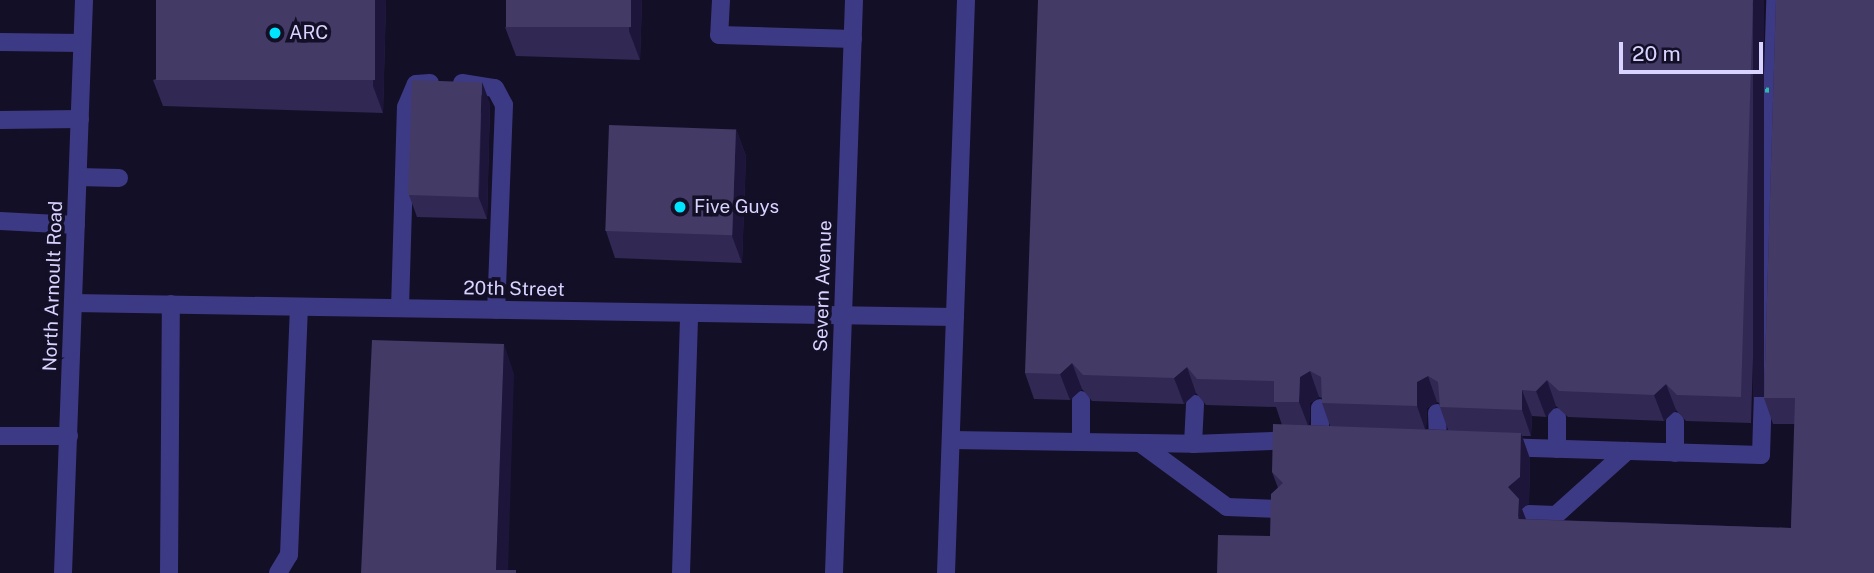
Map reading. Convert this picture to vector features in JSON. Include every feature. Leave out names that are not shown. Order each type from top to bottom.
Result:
[{"type":"street","name":"North Arnoult Road","points":[[63,573],[84,0]]},
{"type":"street","points":[[721,0],[719,35],[853,39]]},
{"type":"street","name":"Severn Avenue","points":[[834,573],[854,0]]},
{"type":"street","points":[[946,573],[966,0]]},
{"type":"street","points":[[1478,446],[1761,455],[1774,0]]},
{"type":"street","points":[[0,42],[82,43]]},
{"type":"street","points":[[400,308],[408,95],[416,84],[451,82],[495,88],[504,105],[496,310]]},
{"type":"street","points":[[0,120],[80,119]]},
{"type":"street","points":[[78,177],[119,178]]},
{"type":"street","points":[[0,221],[76,225]]},
{"type":"street","name":"20th Street","points":[[74,303],[955,317]]},
{"type":"street","points":[[169,573],[171,304]]},
{"type":"street","points":[[278,573],[289,555],[299,307]]},
{"type":"street","points":[[681,573],[689,313]]},
{"type":"street","points":[[1081,400],[1081,442]]},
{"type":"street","points":[[1193,444],[1195,404]]},
{"type":"street","points":[[951,440],[1193,444],[1258,438],[1327,441],[1320,408]]},
{"type":"street","points":[[1437,413],[1438,445]]},
{"type":"street","points":[[1557,417],[1557,449]]},
{"type":"street","points":[[1675,421],[1675,453]]},
{"type":"street","points":[[0,436],[69,436]]},
{"type":"street","points":[[1140,443],[1227,507],[1281,509]]},
{"type":"street","points":[[1529,514],[1556,515],[1627,451]]},
{"type":"path","points":[[1745,89],[1783,90]]},
{"type":"building","name":"ARC","points":[[156,0],[375,0],[375,80],[156,80]]},
{"type":"building","points":[[506,0],[631,0],[631,27],[506,27]]},
{"type":"building","points":[[1038,0],[1753,0],[1741,397],[1677,395],[1666,384],[1654,395],[1559,391],[1547,380],[1536,391],[1522,390],[1522,410],[1440,407],[1438,382],[1428,376],[1417,382],[1417,406],[1322,403],[1321,377],[1310,371],[1300,377],[1299,402],[1274,402],[1274,381],[1197,379],[1187,367],[1174,378],[1083,375],[1072,363],[1060,374],[1025,373]]},
{"type":"building","points":[[1776,0],[1874,0],[1874,573],[1217,573],[1218,535],[1270,536],[1271,494],[1283,483],[1272,472],[1273,424],[1521,433],[1520,477],[1508,487],[1519,499],[1518,519],[1791,528],[1795,398],[1764,398]]},
{"type":"building","points":[[412,80],[482,82],[478,197],[408,195]]},
{"type":"building","name":"Five Guys","points":[[609,125],[736,129],[732,235],[605,231]]},
{"type":"building","points":[[372,340],[504,344],[496,570],[516,570],[516,573],[361,573]]},
{"type":"place","name":"ARC","points":[[275,33]]},
{"type":"place","name":"Five Guys","points":[[680,207]]}]
